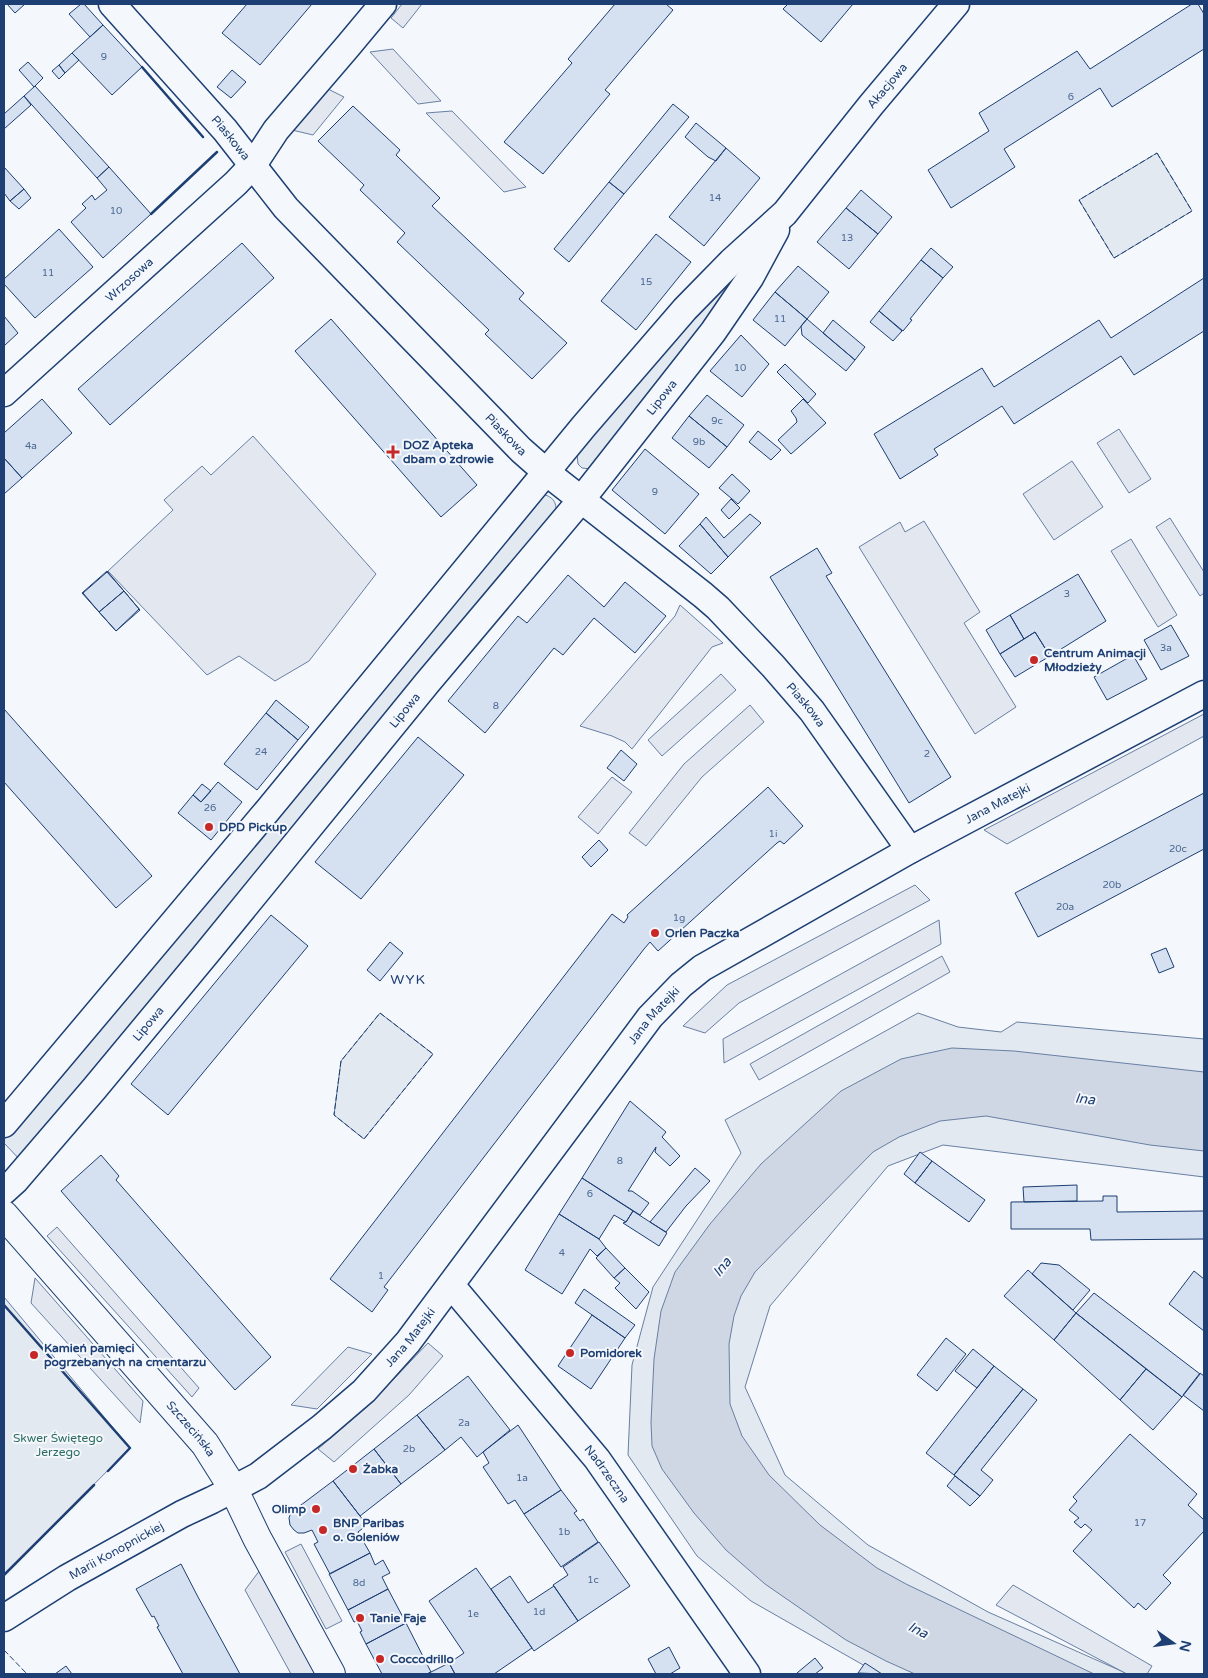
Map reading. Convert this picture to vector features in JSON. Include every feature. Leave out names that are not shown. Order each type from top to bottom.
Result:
[{"type":"street","name":"Piaskowa","points":[[112,4],[225,130],[286,208],[521,450],[581,500],[703,594],[773,666],[812,711],[910,850]]},
{"type":"street","name":"Wrzosowa","points":[[4,393],[236,183],[253,165],[276,130],[383,4]]},
{"type":"street","name":"Akacjowa","points":[[819,170],[956,4]]},
{"type":"street","name":"Lipowa","points":[[4,1124],[268,810],[546,472],[685,309],[731,262],[785,213],[819,170]]},
{"type":"street","name":"Lipowa","points":[[4,1191],[15,1181],[94,1089],[427,682],[581,500],[713,332],[750,278],[785,213]]},
{"type":"street","name":"Jana Matejki","points":[[234,1490],[258,1476],[322,1428],[364,1391],[408,1342],[636,1035],[681,984],[702,968],[910,850],[1204,694]]},
{"type":"street","name":"Szczecińska","points":[[4,1215],[205,1444],[234,1490],[257,1538],[331,1674]]},
{"type":"street","name":"Nadrzeczna","points":[[451,1285],[597,1459],[747,1674]]},
{"type":"street","name":"Marii Konopnickiej","points":[[4,1618],[67,1578],[182,1514],[234,1490]]},
{"type":"green space","points":[[1157,153],[1192,211],[1114,258],[1079,200]]},
{"type":"green space","points":[[733,277],[737,283],[591,469],[582,468],[578,464],[577,454],[721,279]]},
{"type":"green space","points":[[541,494],[549,496],[553,500],[556,506],[556,513],[22,1162],[4,1143],[4,1137]]},
{"type":"green space","points":[[380,1013],[433,1054],[364,1139],[334,1115],[341,1061]]},
{"type":"green space","points":[[918,1013],[958,1027],[1001,1032],[1017,1022],[1204,1039],[1204,1177],[943,1145],[888,1166],[770,1306],[745,1387],[785,1475],[868,1545],[988,1612],[1128,1674],[879,1674],[751,1601],[697,1556],[628,1455],[632,1365],[653,1287],[741,1153],[725,1120]]},
{"type":"green space","name":"Skwer Świętego Jerzego","points":[[4,1297],[130,1448],[4,1575]]},
{"type":"shaded area","points":[[402,4],[422,4],[403,28],[391,18]]},
{"type":"shaded area","points":[[393,49],[441,101],[418,104],[370,52]]},
{"type":"shaded area","points":[[326,88],[344,97],[313,135],[292,130]]},
{"type":"shaded area","points":[[452,111],[526,187],[504,192],[426,113]]},
{"type":"shaded area","points":[[1119,429],[1151,479],[1129,493],[1097,443]]},
{"type":"shaded area","points":[[253,436],[376,574],[309,661],[275,681],[239,656],[207,675],[108,571],[173,510],[164,500],[202,466],[211,475]]},
{"type":"shaded area","points":[[1072,461],[1103,507],[1054,540],[1023,494]]},
{"type":"shaded area","points":[[1170,518],[1204,572],[1204,593],[1200,596],[1156,527]]},
{"type":"shaded area","points":[[924,521],[980,612],[964,623],[1016,707],[975,734],[859,547],[900,522],[905,532]]},
{"type":"shaded area","points":[[1131,539],[1177,615],[1158,627],[1111,551]]},
{"type":"shaded area","points":[[680,605],[723,643],[712,647],[632,749],[625,742],[612,736],[580,726],[675,616]]},
{"type":"shaded area","points":[[721,674],[736,690],[662,756],[648,740]]},
{"type":"shaded area","points":[[750,705],[764,722],[702,777],[646,846],[629,833],[684,764]]},
{"type":"shaded area","points":[[1204,714],[1204,736],[1007,844],[984,830]]},
{"type":"shaded area","points":[[612,777],[632,792],[598,834],[578,817]]},
{"type":"shaded area","points":[[915,885],[930,900],[739,1003],[705,1033],[683,1026],[727,985]]},
{"type":"shaded area","points":[[939,920],[941,944],[724,1063],[723,1039]]},
{"type":"shaded area","points":[[942,956],[950,972],[759,1080],[750,1064]]},
{"type":"shaded area","points":[[57,1227],[199,1388],[192,1397],[47,1236]]},
{"type":"shaded area","points":[[35,1278],[143,1401],[140,1423],[31,1303]]},
{"type":"shaded area","points":[[428,1343],[443,1356],[409,1395],[334,1462],[318,1449],[370,1404]]},
{"type":"shaded area","points":[[348,1347],[372,1354],[317,1409],[291,1405]]},
{"type":"shaded area","points":[[301,1544],[342,1621],[326,1629],[285,1552]]},
{"type":"shaded area","points":[[260,1570],[317,1674],[291,1674],[245,1590]]},
{"type":"shaded area","points":[[1013,1585],[1152,1666],[1147,1674],[1127,1674],[996,1605]]},
{"type":"water","name":"Ina","points":[[952,1048],[1014,1051],[1204,1072],[1204,1151],[1150,1145],[986,1116],[940,1121],[899,1137],[873,1152],[755,1272],[741,1296],[734,1316],[729,1344],[730,1404],[742,1436],[769,1475],[820,1525],[877,1568],[906,1584],[1094,1674],[915,1674],[886,1661],[846,1640],[765,1584],[726,1550],[694,1513],[662,1469],[652,1446],[651,1422],[654,1359],[661,1311],[675,1272],[710,1224],[761,1164],[841,1091],[901,1059]]},
{"type":"building","points":[[7,4],[25,4],[15,13]]},
{"type":"building","points":[[81,4],[84,4],[103,25],[90,37],[69,14]]},
{"type":"building","points":[[247,4],[312,4],[260,65],[222,33]]},
{"type":"building","points":[[615,4],[666,4],[673,10],[605,90],[610,94],[543,174],[504,142],[572,63],[568,59]]},
{"type":"building","points":[[788,4],[853,4],[821,42],[783,9]]},
{"type":"building","points":[[1192,4],[1198,4],[1204,14],[1204,49],[1112,107],[1100,88],[1004,149],[1015,167],[951,208],[928,170],[989,131],[979,113],[1077,51],[1090,69]]},
{"type":"building","points":[[103,25],[142,67],[112,95],[72,53]]},
{"type":"building","points":[[72,53],[79,60],[65,73],[59,65]]},
{"type":"building","points":[[28,62],[43,78],[34,87],[19,70]]},
{"type":"building","points":[[59,65],[65,73],[59,79],[52,71]]},
{"type":"building","points":[[232,70],[246,82],[231,98],[217,87]]},
{"type":"building","points":[[35,86],[109,167],[97,178],[24,96]]},
{"type":"building","points":[[24,96],[31,105],[4,129],[4,114]]},
{"type":"building","points":[[673,104],[689,117],[624,194],[609,182]]},
{"type":"building","points":[[353,106],[400,150],[396,155],[440,198],[432,206],[524,293],[519,299],[567,343],[532,379],[485,334],[489,330],[397,242],[405,233],[360,190],[364,185],[318,141]]},
{"type":"building","points":[[696,123],[726,148],[716,161],[708,157],[685,137]]},
{"type":"building","points":[[726,148],[760,178],[704,246],[669,217]]},
{"type":"building","points":[[4,167],[24,189],[10,201],[4,193]]},
{"type":"building","points":[[109,167],[151,214],[103,258],[71,222],[86,208],[82,204],[92,195],[95,200],[107,190],[97,178]]},
{"type":"building","points":[[609,182],[624,194],[569,262],[554,249]]},
{"type":"building","points":[[24,189],[31,198],[19,209],[10,201]]},
{"type":"building","points":[[861,190],[892,217],[878,234],[846,208]]},
{"type":"building","points":[[846,208],[878,234],[849,269],[817,242]]},
{"type":"building","points":[[59,229],[93,267],[35,318],[4,284],[4,279]]},
{"type":"building","points":[[656,234],[691,262],[636,330],[601,301]]},
{"type":"building","points":[[242,243],[274,278],[110,425],[78,389]]},
{"type":"building","points":[[931,248],[953,267],[943,278],[921,260]]},
{"type":"building","points":[[921,260],[943,278],[910,319],[912,320],[903,331],[879,311]]},
{"type":"building","points":[[798,266],[829,292],[807,319],[775,292]]},
{"type":"building","points":[[1204,278],[1204,331],[1134,375],[1121,356],[1014,424],[1002,406],[934,449],[938,455],[900,479],[874,434],[982,368],[994,387],[1099,320],[1111,338]]},
{"type":"building","points":[[775,292],[807,319],[785,346],[753,320]]},
{"type":"building","points":[[879,311],[902,331],[893,341],[870,322]]},
{"type":"building","points":[[4,316],[18,333],[4,346]]},
{"type":"building","points":[[331,319],[477,485],[441,517],[295,351]]},
{"type":"building","points":[[807,319],[855,360],[846,371],[802,335],[801,326]]},
{"type":"building","points":[[833,320],[865,347],[855,360],[823,333]]},
{"type":"building","points":[[741,335],[769,364],[742,397],[710,371]]},
{"type":"building","points":[[785,364],[816,394],[808,403],[777,372]]},
{"type":"building","points":[[707,395],[744,425],[727,447],[689,416]]},
{"type":"building","points":[[42,399],[72,433],[22,478],[4,458],[4,433]]},
{"type":"building","points":[[803,399],[826,423],[791,454],[778,440],[797,422],[791,411]]},
{"type":"building","points":[[689,416],[727,447],[709,468],[672,438]]},
{"type":"building","points":[[758,431],[781,450],[771,460],[749,442]]},
{"type":"building","points":[[645,449],[699,494],[665,534],[612,490]]},
{"type":"building","points":[[4,458],[22,478],[4,494]]},
{"type":"building","points":[[732,474],[750,491],[738,504],[719,488]]},
{"type":"building","points":[[731,499],[740,508],[729,519],[721,510]]},
{"type":"building","points":[[750,514],[761,523],[728,557],[700,524],[706,517],[724,538]]},
{"type":"building","points":[[700,524],[728,557],[711,574],[679,546]]},
{"type":"building","points":[[817,548],[832,573],[826,576],[951,777],[909,803],[770,577]]},
{"type":"building","points":[[107,571],[140,610],[116,631],[82,593]]},
{"type":"building","points":[[107,572],[124,591],[99,612],[83,593]]},
{"type":"building","points":[[1078,574],[1106,621],[1050,656],[1035,632],[1024,639],[1010,615]]},
{"type":"building","points":[[568,575],[604,607],[625,582],[666,616],[635,653],[594,618],[563,655],[554,648],[485,733],[448,701],[518,616],[527,623]]},
{"type":"building","points":[[124,591],[139,609],[116,631],[99,612]]},
{"type":"building","points":[[1010,615],[1024,639],[1000,654],[986,630]]},
{"type":"building","points":[[1171,625],[1189,656],[1161,670],[1144,640]]},
{"type":"building","points":[[1035,632],[1050,656],[1015,677],[1000,654]]},
{"type":"building","points":[[1133,655],[1147,679],[1107,700],[1094,677]]},
{"type":"building","points":[[276,700],[309,727],[298,740],[266,713]]},
{"type":"building","points":[[4,709],[152,876],[116,908],[4,782]]},
{"type":"building","points":[[266,713],[298,740],[257,790],[224,764]]},
{"type":"building","points":[[418,737],[464,775],[361,899],[315,862]]},
{"type":"building","points":[[621,750],[637,764],[624,781],[607,768]]},
{"type":"building","points":[[218,782],[242,802],[211,840],[178,813],[193,795],[201,802]]},
{"type":"building","points":[[202,784],[211,791],[201,802],[193,795]]},
{"type":"building","points":[[768,787],[803,826],[784,844],[780,841],[777,843],[658,951],[650,942],[384,1287],[388,1290],[372,1312],[330,1279],[612,914],[624,923],[628,917],[627,915]]},
{"type":"building","points":[[1204,793],[1204,849],[1038,937],[1015,893]]},
{"type":"building","points":[[599,840],[608,850],[591,867],[582,857]]},
{"type":"building","points":[[271,915],[308,946],[168,1115],[131,1084]]},
{"type":"building","points":[[390,942],[403,953],[380,981],[367,970]]},
{"type":"building","points":[[1166,948],[1174,967],[1159,973],[1151,954]]},
{"type":"building","points":[[630,1101],[666,1132],[662,1137],[680,1156],[670,1166],[655,1152],[656,1147],[628,1191],[632,1191],[649,1203],[640,1215],[582,1178]]},
{"type":"building","points":[[920,1152],[932,1161],[915,1183],[904,1174]]},
{"type":"building","points":[[101,1155],[119,1176],[116,1180],[271,1357],[235,1390],[61,1191]]},
{"type":"building","points":[[932,1161],[985,1200],[969,1222],[915,1183]]},
{"type":"building","points":[[695,1168],[710,1181],[686,1206],[666,1232],[650,1222]]},
{"type":"building","points":[[582,1178],[633,1211],[626,1222],[614,1215],[599,1239],[559,1214]]},
{"type":"building","points":[[1077,1185],[1077,1201],[1024,1202],[1023,1187]]},
{"type":"building","points":[[1103,1196],[1117,1196],[1117,1212],[1204,1211],[1204,1239],[1091,1240],[1090,1229],[1011,1229],[1011,1202],[1103,1201]]},
{"type":"building","points":[[633,1211],[667,1233],[659,1246],[623,1223],[626,1222]]},
{"type":"building","points":[[559,1214],[599,1239],[606,1248],[597,1256],[590,1249],[562,1294],[525,1270]]},
{"type":"building","points":[[606,1248],[625,1268],[614,1278],[596,1258]]},
{"type":"building","points":[[1041,1263],[1059,1265],[1090,1290],[1073,1310],[1032,1274]]},
{"type":"building","points":[[625,1268],[649,1292],[636,1309],[615,1288],[620,1283],[614,1278]]},
{"type":"building","points":[[1028,1270],[1076,1313],[1054,1340],[1004,1296]]},
{"type":"building","points":[[1194,1271],[1204,1279],[1204,1331],[1169,1304]]},
{"type":"building","points":[[584,1289],[635,1325],[625,1338],[575,1303]]},
{"type":"building","points":[[1094,1293],[1200,1374],[1182,1397],[1076,1313]]},
{"type":"building","points":[[1076,1313],[1146,1369],[1120,1400],[1054,1340]]},
{"type":"building","points":[[592,1315],[625,1338],[591,1389],[558,1366]]},
{"type":"building","points":[[946,1338],[966,1354],[937,1391],[917,1375]]},
{"type":"building","points":[[973,1349],[994,1366],[977,1388],[955,1371]]},
{"type":"building","points":[[994,1366],[1023,1389],[954,1475],[926,1453]]},
{"type":"building","points":[[1146,1369],[1182,1397],[1153,1430],[1120,1400]]},
{"type":"building","points":[[1200,1373],[1204,1376],[1204,1411],[1183,1395]]},
{"type":"building","points":[[468,1376],[510,1430],[477,1457],[461,1437],[445,1450],[417,1415]]},
{"type":"building","points":[[1023,1389],[1037,1400],[981,1470],[993,1480],[980,1496],[954,1475]]},
{"type":"building","points":[[417,1415],[445,1450],[401,1484],[374,1449]]},
{"type":"building","points":[[518,1425],[561,1490],[524,1514],[515,1500],[508,1504],[483,1467],[489,1463],[483,1452]]},
{"type":"building","points":[[1130,1434],[1197,1494],[1188,1505],[1204,1520],[1204,1531],[1163,1575],[1171,1583],[1146,1610],[1138,1603],[1134,1608],[1073,1551],[1092,1530],[1085,1524],[1081,1528],[1074,1522],[1079,1518],[1069,1510],[1077,1501],[1073,1497]]},
{"type":"building","points":[[374,1449],[401,1484],[360,1516],[333,1481]]},
{"type":"building","points":[[955,1476],[980,1496],[970,1506],[947,1486]]},
{"type":"building","points":[[333,1481],[367,1525],[358,1532],[370,1553],[330,1574],[314,1544],[318,1542],[312,1530],[298,1533],[290,1525],[289,1518],[295,1508]]},
{"type":"building","points":[[561,1490],[577,1511],[574,1513],[580,1521],[583,1519],[598,1542],[561,1567],[524,1514]]},
{"type":"building","points":[[599,1542],[630,1586],[578,1621],[553,1585],[568,1575],[563,1567]]},
{"type":"building","points":[[370,1553],[375,1565],[383,1560],[390,1573],[382,1577],[388,1589],[348,1610],[329,1574]]},
{"type":"building","points":[[181,1564],[240,1674],[183,1674],[157,1627],[159,1626],[154,1616],[152,1617],[136,1589]]},
{"type":"building","points":[[476,1568],[532,1648],[494,1674],[455,1674],[449,1663],[464,1653],[429,1601]]},
{"type":"building","points":[[510,1576],[528,1603],[554,1586],[578,1621],[534,1651],[491,1589]]},
{"type":"building","points":[[388,1589],[406,1623],[366,1644],[357,1621],[354,1622],[348,1610]]},
{"type":"building","points":[[406,1623],[431,1672],[427,1674],[382,1674],[366,1644]]},
{"type":"building","points":[[669,1647],[680,1668],[670,1674],[656,1674],[648,1659]]},
{"type":"building","points":[[815,1658],[823,1668],[815,1674],[797,1673]]},
{"type":"building","points":[[449,1663],[455,1674],[427,1674]]},
{"type":"building","points":[[865,1663],[882,1674],[858,1673]]},
{"type":"building","points":[[66,1666],[72,1674],[55,1674]]},
{"type":"fence","points":[[1157,153],[1192,211],[1114,258],[1079,200],[1157,153]]},
{"type":"fence","points":[[380,1013],[433,1054],[364,1139],[334,1115],[341,1061],[380,1013]]},
{"type":"fence","points":[[4,1652],[27,1674]]},
{"type":"wall","points":[[142,67],[203,137]]},
{"type":"wall","points":[[151,214],[217,152]]},
{"type":"wall","points":[[4,1305],[130,1448],[108,1471]]},
{"type":"wall","points":[[4,1575],[94,1485]]},
{"type":"place","name":"DOZ Apteka dbam o zdrowie","points":[[393,452]]},
{"type":"place","name":"Centrum Animacji Młodzieży","points":[[1034,660]]},
{"type":"place","name":"DPD Pickup","points":[[209,827]]},
{"type":"place","name":"Orlen Paczka","points":[[655,933]]},
{"type":"place","name":"Pomidorek","points":[[570,1353]]},
{"type":"place","name":"Kamień pamięci pogrzebanych na cmentarzu","points":[[34,1355]]},
{"type":"place","name":"Żabka","points":[[353,1469]]},
{"type":"place","name":"Olimp","points":[[316,1509]]},
{"type":"place","name":"BNP Paribas o. Goleniów","points":[[323,1530]]},
{"type":"place","name":"Tanie Faje","points":[[360,1618]]},
{"type":"place","name":"Coccodrillo","points":[[380,1659]]},
{"type":"district","name":"WYK","points":[[408,979]]}]
